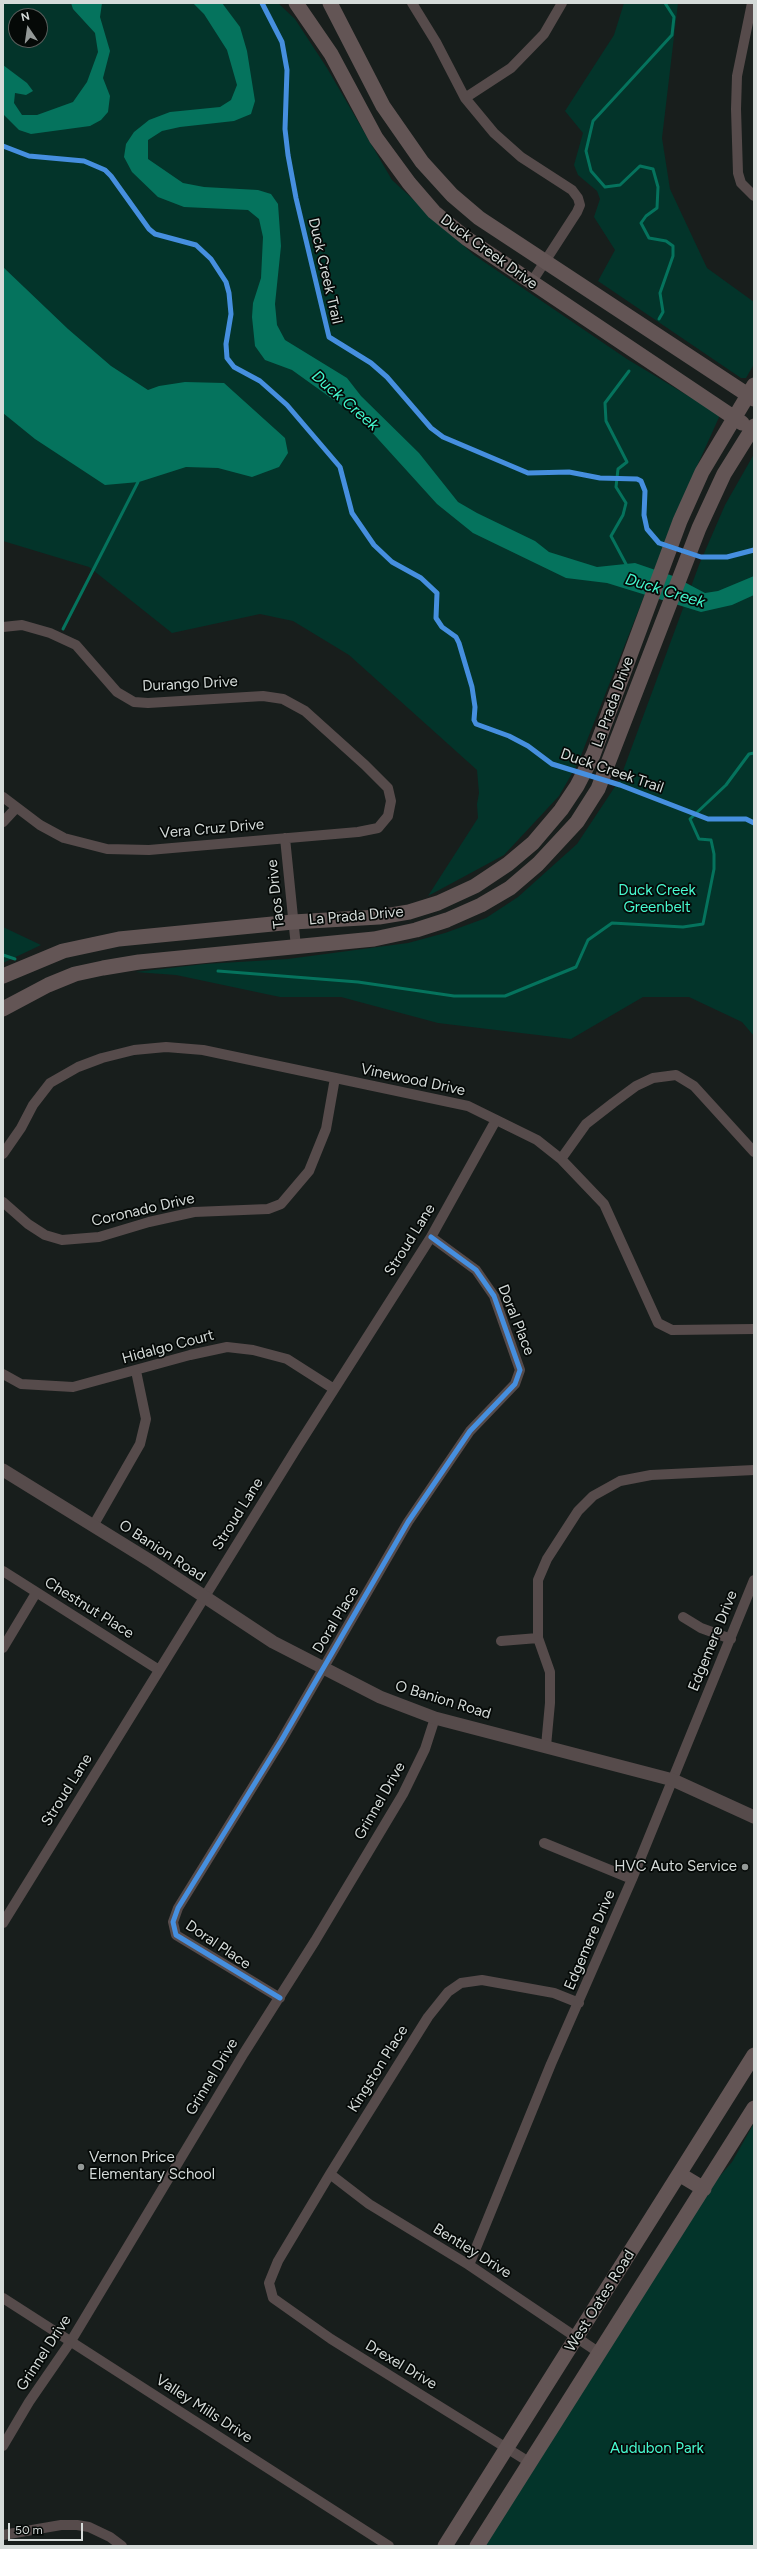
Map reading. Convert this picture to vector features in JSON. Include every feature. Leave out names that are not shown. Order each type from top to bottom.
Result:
[{"type":"main road","name":"Duck Creek Drive","points":[[296,3],[331,54],[376,138],[409,183],[434,212],[466,238],[531,283],[753,429]]},
{"type":"main road","name":"Duck Creek Drive","points":[[330,3],[383,106],[422,162],[452,195],[479,218],[752,393]]},
{"type":"main road","name":"La Prada Drive","points":[[3,976],[63,951],[119,939],[294,922],[379,917],[438,903],[475,886],[508,864],[533,843],[561,810],[593,755],[680,521],[702,472],[734,416],[752,393]]},
{"type":"main road","name":"La Prada Drive","points":[[3,1009],[48,985],[89,971],[139,962],[374,939],[416,930],[447,920],[481,905],[510,888],[538,864],[577,822],[598,789],[699,528],[724,474],[753,429]]},
{"type":"main road","name":"West Oates Road","points":[[445,2546],[506,2446],[679,2174],[752,2064]]},
{"type":"main road","name":"West Oates Road","points":[[477,2546],[598,2352],[704,2189],[754,2108]]},
{"type":"main road","points":[[679,2174],[704,2189]]},
{"type":"street","points":[[412,3],[436,42],[465,98],[494,133],[521,157],[572,190],[578,198],[580,205],[577,212],[531,283]]},
{"type":"street","points":[[465,98],[511,68],[544,34],[562,3]]},
{"type":"street","points":[[752,3],[737,76],[736,109],[738,173],[741,184],[754,196]]},
{"type":"street","name":"Durango Drive","points":[[3,627],[22,625],[50,633],[76,645],[117,692],[134,702],[148,703],[263,696],[283,699],[305,711],[377,777]]},
{"type":"street","name":"Vera Cruz Drive","points":[[3,797],[40,825],[64,838],[106,849],[149,850],[358,832],[378,828],[388,816],[391,801],[388,788],[377,777]]},
{"type":"street","points":[[3,822],[16,808]]},
{"type":"street","name":"Taos Drive","points":[[285,838],[296,947]]},
{"type":"street","name":"Vinewood Drive","points":[[3,1154],[21,1128],[33,1105],[50,1083],[78,1067],[102,1058],[134,1050],[166,1048],[203,1050],[468,1106],[537,1140],[561,1159],[604,1204],[658,1323],[672,1330],[754,1329]]},
{"type":"street","points":[[561,1159],[586,1124],[636,1086],[653,1078],[676,1075],[694,1086],[754,1152]]},
{"type":"street","name":"Coronado Drive","points":[[3,1202],[28,1224],[45,1235],[62,1240],[99,1237],[149,1222],[194,1212],[268,1209],[280,1204],[310,1171],[326,1129],[335,1078]]},
{"type":"street","name":"Stroud Lane","points":[[3,1923],[204,1597],[431,1237],[496,1120]]},
{"type":"street","name":"Doral Place","points":[[280,1998],[176,1935],[173,1922],[178,1908],[281,1741],[322,1667],[408,1522],[470,1431],[515,1384],[520,1370],[494,1296],[476,1270],[431,1237]]},
{"type":"street","name":"Hidalgo Court","points":[[3,1374],[21,1384],[73,1387],[190,1355],[227,1347],[253,1350],[287,1359],[334,1389]]},
{"type":"street","points":[[93,1526],[140,1444],[146,1419],[136,1371]]},
{"type":"street","name":"O Banion Road","points":[[3,1470],[273,1642],[380,1697],[435,1718],[673,1780],[754,1817]]},
{"type":"street","points":[[546,1746],[550,1703],[550,1672],[538,1638],[538,1580],[547,1559],[578,1511],[593,1496],[620,1481],[651,1475],[754,1470]]},
{"type":"street","name":"Chestnut Place","points":[[3,1571],[159,1670]]},
{"type":"street","name":"Edgemere Drive","points":[[469,2265],[551,2064],[632,1879],[754,1580]]},
{"type":"street","points":[[3,1648],[36,1593]]},
{"type":"street","points":[[683,1617],[701,1628],[731,1639]]},
{"type":"street","points":[[501,1641],[538,1638]]},
{"type":"street","name":"Grinnel Drive","points":[[3,2446],[29,2402],[71,2341],[244,2052],[280,1998],[403,1794],[425,1749],[435,1718]]},
{"type":"street","points":[[544,1843],[632,1879]]},
{"type":"street","name":"Kingston Place","points":[[269,2284],[278,2261],[330,2174],[428,2017],[448,1992],[461,1983],[482,1980],[554,1993],[579,2003]]},
{"type":"street","name":"Bentley Drive","points":[[330,2174],[369,2204],[469,2265],[598,2352]]},
{"type":"street","name":"Drexel Drive","points":[[269,2284],[273,2298],[299,2317],[506,2446],[529,2462]]},
{"type":"street","name":"Valley Mills Drive","points":[[3,2298],[389,2546]]},
{"type":"street","points":[[3,2535],[60,2525],[77,2525],[89,2527],[110,2537],[122,2546]]},
{"type":"green space","points":[[3,3],[278,3],[295,19],[327,68],[392,180],[474,255],[627,359],[720,415],[685,493],[578,763],[559,796],[504,855],[428,896],[478,818],[477,804],[479,793],[477,770],[349,655],[293,621],[260,614],[172,633],[89,567],[3,541]]},
{"type":"green space","points":[[624,3],[678,3],[662,138],[670,189],[707,268],[754,302],[754,364],[746,378],[741,378],[598,281],[615,250],[594,217],[600,199],[597,191],[578,175],[574,165],[583,133],[565,111],[614,35]]},
{"type":"green space","name":"Duck Creek Greenbelt","points":[[754,454],[754,1036],[742,1022],[689,997],[643,997],[571,1039],[438,1023],[341,997],[280,997],[176,975],[135,972],[205,964],[288,959],[408,943],[445,933],[486,918],[518,897],[577,844],[620,779],[699,565],[725,505]]},
{"type":"green space","points":[[3,927],[41,945],[3,963]]},
{"type":"green space","name":"Audubon Park","points":[[754,2123],[754,2546],[483,2546],[705,2193],[732,2162]]},
{"type":"water","points":[[71,3],[102,3],[100,17],[110,51],[103,78],[110,96],[108,112],[101,120],[90,126],[31,134],[19,130],[3,114],[3,65],[27,83],[33,91],[26,95],[15,93],[14,103],[22,115],[37,115],[73,102],[87,82],[98,52],[95,33],[73,9]]},
{"type":"water","name":"Duck Creek","points":[[193,3],[222,3],[240,27],[247,51],[255,101],[251,114],[234,121],[180,127],[162,131],[148,140],[148,159],[183,183],[204,187],[258,190],[271,194],[278,204],[281,246],[275,304],[277,325],[285,340],[347,378],[361,396],[419,453],[458,502],[477,513],[535,541],[549,552],[597,567],[635,563],[673,576],[705,593],[718,591],[754,576],[754,595],[732,605],[701,612],[607,583],[566,578],[473,533],[437,504],[359,418],[292,370],[265,360],[255,346],[252,317],[253,303],[261,278],[263,237],[259,219],[248,210],[184,207],[158,197],[132,172],[124,157],[126,144],[134,132],[149,120],[170,112],[220,107],[231,100],[237,85],[227,50],[204,14]]},
{"type":"water","points":[[3,267],[68,329],[111,366],[148,390],[159,386],[185,382],[224,383],[285,438],[288,453],[279,467],[252,477],[218,468],[186,467],[139,482],[105,485],[35,439],[3,413]]},
{"type":"waterway","points":[[659,319],[663,312],[660,293],[673,256],[673,246],[666,241],[649,238],[641,223],[646,216],[657,208],[658,187],[653,169],[640,166],[620,185],[605,187],[591,171],[586,151],[593,121],[672,35],[674,17],[665,3]]},
{"type":"waterway","name":"Duck Creek","points":[[627,566],[611,536],[623,515],[626,503],[616,487],[618,469],[627,462],[606,421],[605,403],[629,371]]},
{"type":"waterway","points":[[63,629],[138,482]]},
{"type":"waterway","points":[[218,971],[358,982],[454,996],[505,996],[576,967],[588,940],[612,923],[683,927],[703,924],[714,869],[714,854],[711,840],[699,839],[690,819],[726,785],[749,754],[754,753]]},
{"type":"waterway","points":[[3,955],[15,959]]},
{"type":"cycle path","name":"Duck Creek Trail","points":[[262,3],[282,42],[287,70],[285,129],[288,155],[296,198],[329,337],[371,363],[387,377],[431,428],[443,437],[528,473],[569,472],[600,478],[637,479],[641,481],[645,491],[644,515],[647,529],[659,543],[701,557],[727,557],[754,550]]},
{"type":"cycle path","name":"Duck Creek Trail","points":[[3,146],[29,156],[84,161],[105,170],[111,176],[149,229],[155,234],[196,245],[211,259],[226,282],[229,293],[231,314],[226,344],[227,358],[234,367],[260,381],[287,405],[340,467],[352,513],[374,545],[392,562],[421,578],[437,593],[436,618],[442,627],[456,637],[459,643],[472,687],[475,707],[474,720],[476,724],[509,736],[528,746],[552,764],[620,785],[708,819],[746,819],[754,823]]},
{"type":"cycle path","points":[[280,1998],[176,1935],[173,1922],[178,1908],[281,1741],[408,1522],[470,1431],[515,1384],[520,1370],[494,1296],[476,1270],[431,1237]]},
{"type":"place","name":"HVC Auto Service","points":[[745,1867]]},
{"type":"place","name":"Vernon Price Elementary School","points":[[81,2167]]}]
